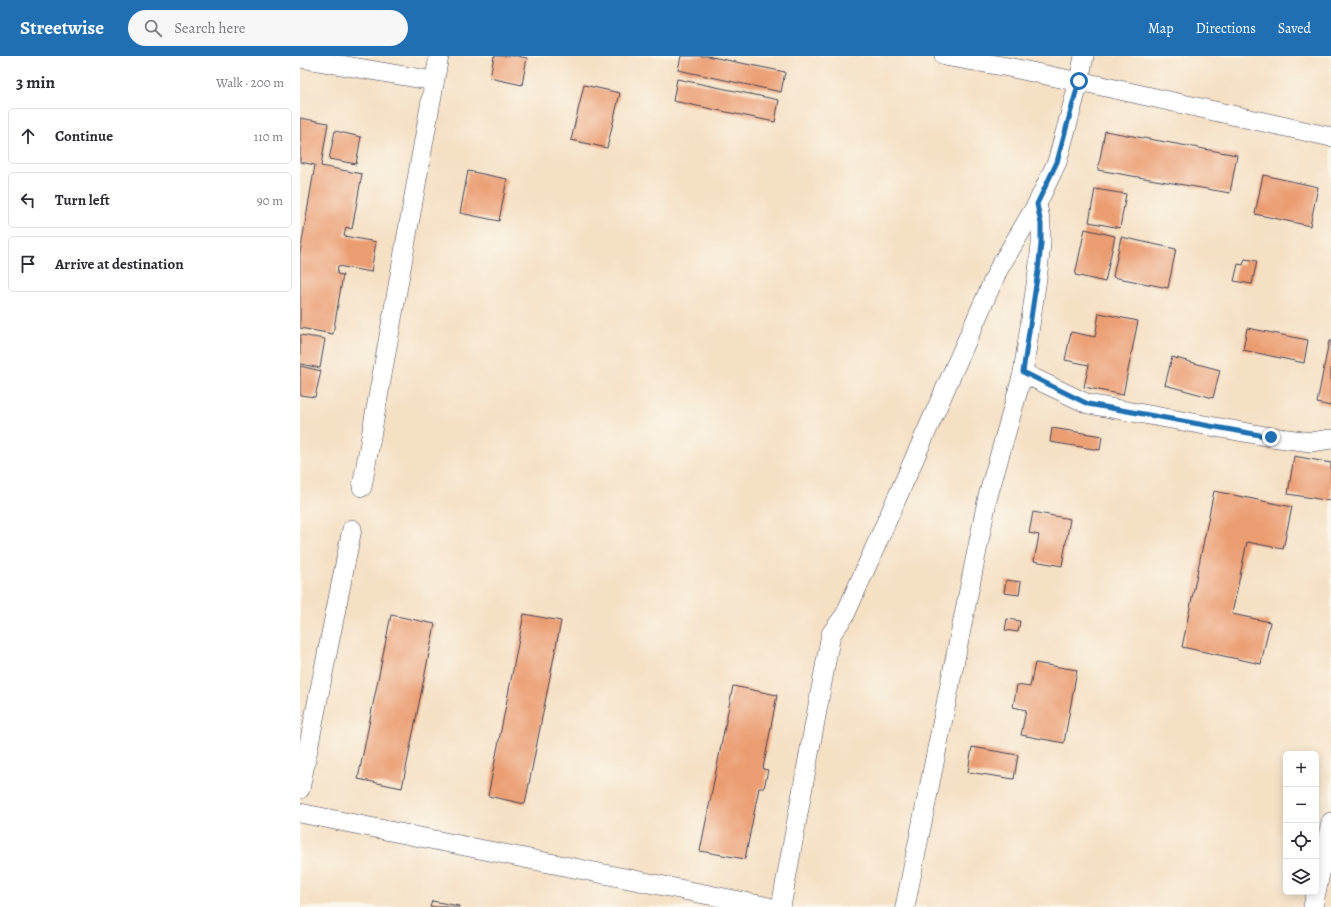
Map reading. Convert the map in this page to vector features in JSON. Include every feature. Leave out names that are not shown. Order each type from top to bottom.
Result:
[{"type":"street","points":[[362,487],[439,56]]},
{"type":"street","points":[[944,56],[1009,62],[1079,82],[1331,137]]},
{"type":"street","points":[[781,907],[831,634],[845,615],[998,270],[1037,204],[1057,162],[1079,82],[1084,56]]},
{"type":"street","points":[[300,58],[434,81]]},
{"type":"street","points":[[905,907],[988,496],[1023,372],[1041,244],[1041,224],[1037,204]]},
{"type":"street","points":[[1023,372],[1088,404],[1271,437],[1311,442],[1331,439]]},
{"type":"street","points":[[300,789],[352,529]]},
{"type":"street","points":[[300,813],[769,907]]},
{"type":"street","points":[[1313,907],[1331,822]]},
{"type":"building","points":[[494,56],[517,56],[527,58],[522,85],[490,78]]},
{"type":"building","points":[[681,56],[707,56],[785,72],[781,92],[678,70]]},
{"type":"building","points":[[677,79],[779,100],[775,122],[673,101]]},
{"type":"building","points":[[584,85],[620,93],[607,148],[571,140]]},
{"type":"building","points":[[300,118],[328,123],[321,166],[362,174],[352,229],[346,227],[344,236],[376,242],[371,272],[338,266],[337,274],[343,275],[333,334],[300,328],[300,253],[315,165],[300,162]]},
{"type":"building","points":[[335,131],[361,137],[356,164],[329,159]]},
{"type":"building","points":[[1105,131],[1237,155],[1230,193],[1098,170]]},
{"type":"building","points":[[468,171],[507,179],[499,221],[460,213]]},
{"type":"building","points":[[1263,175],[1318,187],[1310,226],[1255,214]]},
{"type":"building","points":[[1095,189],[1126,194],[1120,228],[1089,222]]},
{"type":"building","points":[[1085,229],[1115,236],[1105,282],[1075,275]]},
{"type":"building","points":[[1121,237],[1176,249],[1168,288],[1113,277]]},
{"type":"building","points":[[1245,259],[1257,261],[1252,284],[1234,281],[1238,264],[1243,265]]},
{"type":"building","points":[[1099,313],[1138,321],[1123,395],[1084,387],[1089,365],[1065,360],[1071,332],[1095,337]]},
{"type":"building","points":[[1247,328],[1308,340],[1304,363],[1243,350]]},
{"type":"building","points":[[300,335],[325,339],[320,368],[300,364]]},
{"type":"building","points":[[1329,341],[1331,341],[1331,406],[1317,403]]},
{"type":"building","points":[[1172,357],[1220,370],[1213,398],[1165,385]]},
{"type":"building","points":[[300,366],[321,371],[315,397],[300,395]]},
{"type":"building","points":[[1052,428],[1102,436],[1100,450],[1050,442]]},
{"type":"building","points":[[1294,456],[1331,463],[1331,501],[1288,494]]},
{"type":"building","points":[[1214,491],[1292,507],[1283,549],[1247,542],[1232,614],[1270,622],[1261,664],[1182,647]]},
{"type":"building","points":[[1033,512],[1070,519],[1062,566],[1034,561],[1039,535],[1029,533]]},
{"type":"building","points":[[1006,580],[1021,582],[1019,595],[1004,593]]},
{"type":"building","points":[[524,614],[561,621],[525,804],[488,796]]},
{"type":"building","points":[[391,615],[435,624],[402,788],[358,779]]},
{"type":"building","points":[[1007,619],[1020,621],[1018,632],[1005,630]]},
{"type":"building","points":[[1035,663],[1077,670],[1064,743],[1021,735],[1026,710],[1013,707],[1017,685],[1030,687]]},
{"type":"building","points":[[733,686],[777,695],[763,769],[768,770],[764,788],[759,788],[745,859],[700,851]]},
{"type":"building","points":[[972,747],[1018,755],[1014,779],[968,772]]},
{"type":"building","points":[[432,901],[459,906],[459,907],[430,907]]},
{"type":"route","points":[[1079,81],[1057,162],[1037,204],[1041,224],[1041,244],[1023,372],[1088,404],[1271,437]]}]
